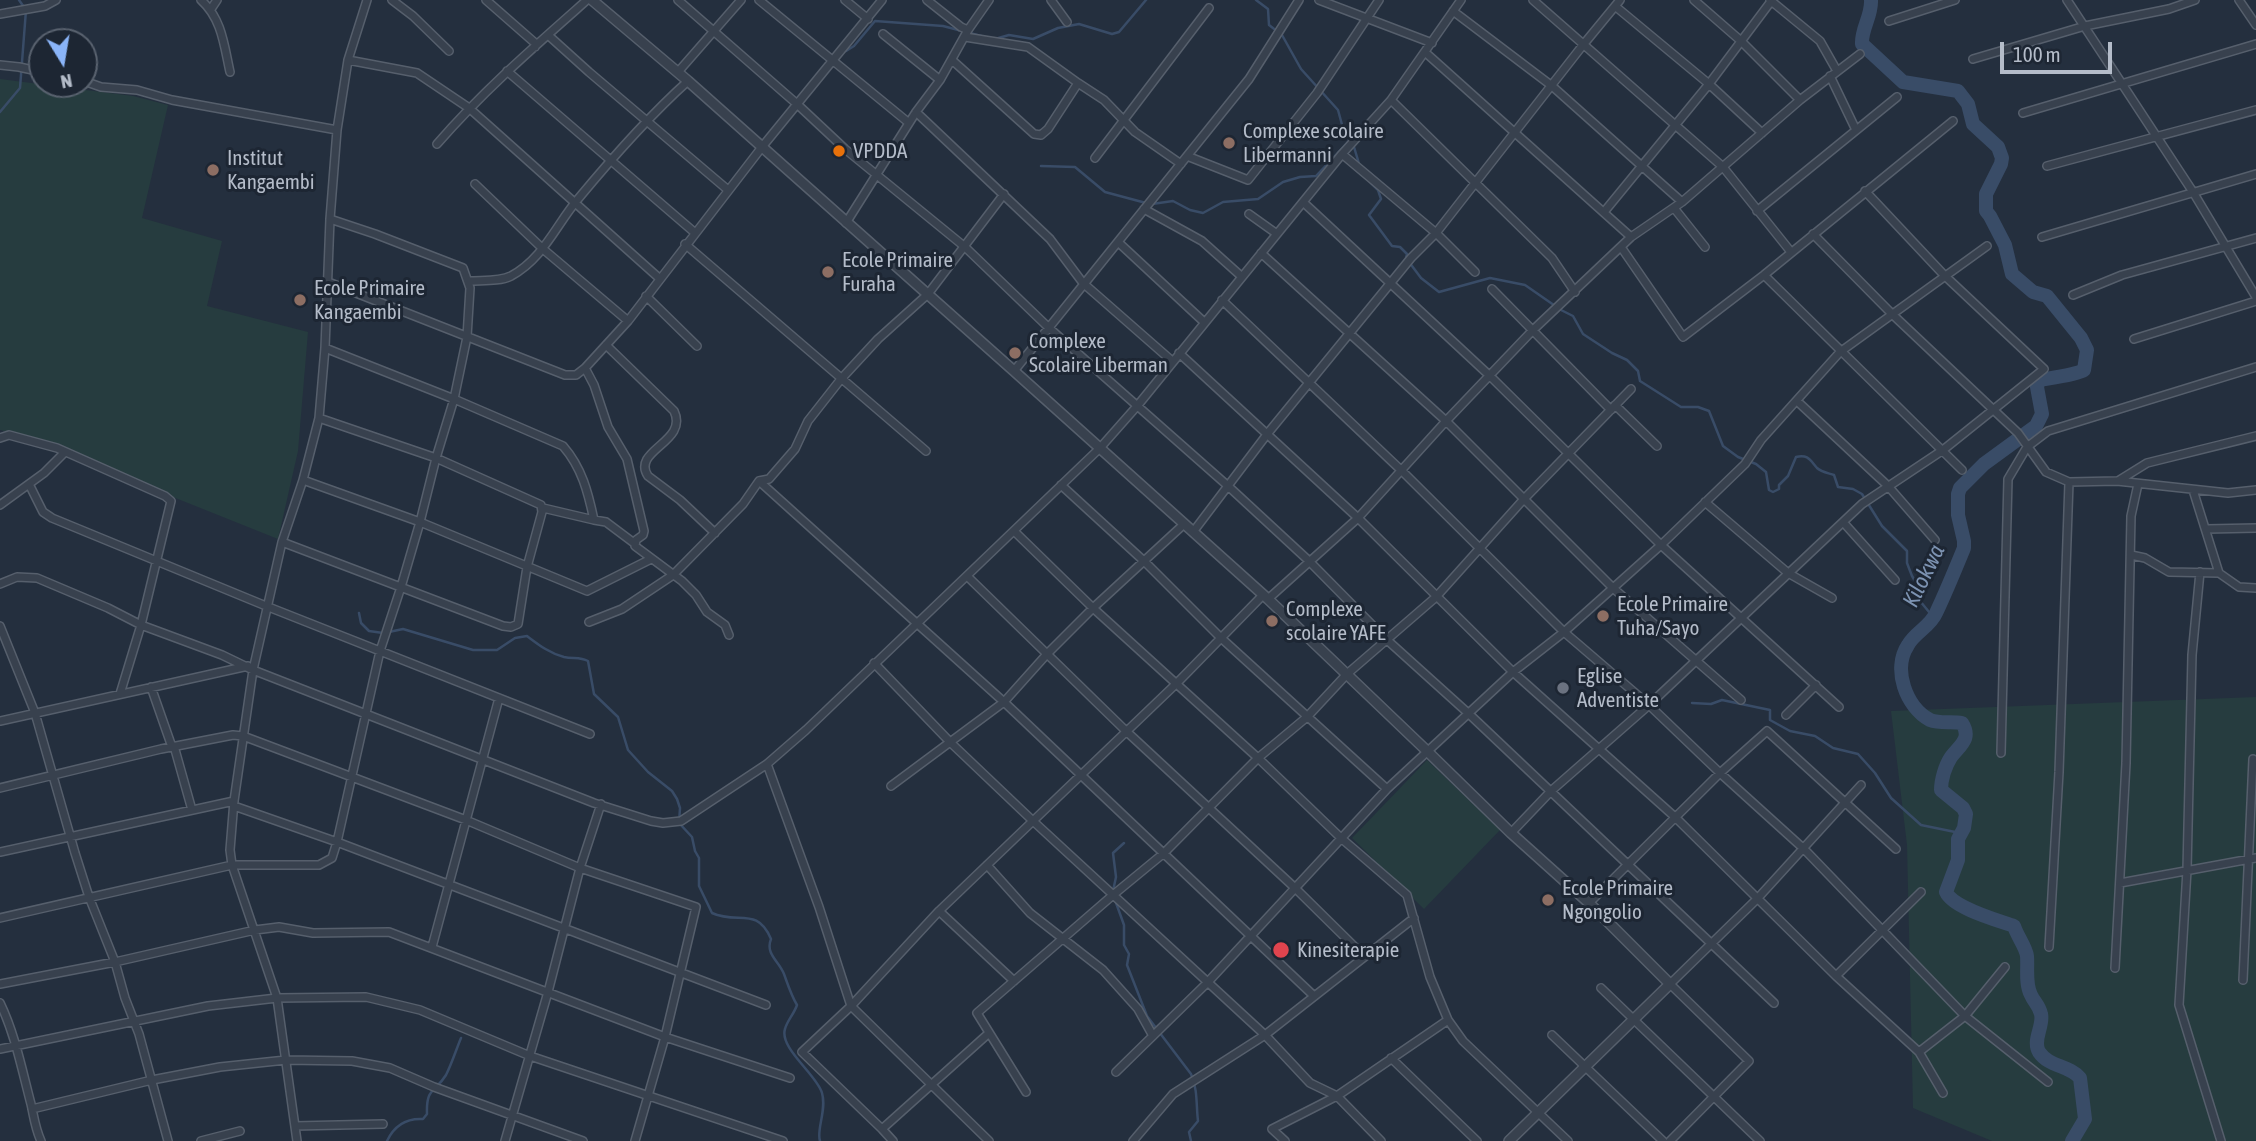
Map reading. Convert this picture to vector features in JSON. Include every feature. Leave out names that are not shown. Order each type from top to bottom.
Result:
[{"type":"street","points":[[0,14],[45,6],[56,0]]},
{"type":"street","points":[[201,0],[211,9],[219,23],[230,72]]},
{"type":"street","points":[[211,9],[217,0]]},
{"type":"street","points":[[297,1141],[277,998],[232,865],[230,850],[250,668],[282,542],[303,480],[319,418],[337,130],[348,60],[367,0]]},
{"type":"street","points":[[391,0],[413,16],[449,51]]},
{"type":"street","points":[[486,0],[535,43],[534,48]]},
{"type":"street","points":[[437,144],[469,107],[507,71],[590,0],[678,72],[1265,597],[1511,833],[1589,903],[1749,1061],[1670,1141]]},
{"type":"street","points":[[678,0],[845,149],[965,247],[1048,327],[1228,485],[1308,560],[1386,639],[1468,713],[1774,1003]]},
{"type":"street","points":[[678,72],[741,0]]},
{"type":"street","points":[[759,0],[909,123]]},
{"type":"street","points":[[845,0],[868,19]]},
{"type":"street","points":[[328,282],[565,375],[576,375],[628,321],[694,232],[882,0]]},
{"type":"street","points":[[927,0],[967,33],[1028,47],[1104,100],[1135,132],[1181,164]]},
{"type":"street","points":[[846,223],[989,0]]},
{"type":"street","points":[[1051,0],[1067,22]]},
{"type":"street","points":[[1014,370],[1249,79],[1299,0]]},
{"type":"street","points":[[1319,0],[1432,43]]},
{"type":"street","points":[[1188,156],[1248,180],[1319,90],[1379,0]]},
{"type":"street","points":[[0,584],[17,577],[37,578],[142,625],[600,804],[651,821],[679,821],[767,764],[806,730],[1100,448],[1342,154],[1391,100],[1461,0]]},
{"type":"street","points":[[1533,0],[1723,167],[1791,252]]},
{"type":"street","points":[[1694,0],[1741,41],[1800,100]]},
{"type":"street","points":[[1604,212],[1709,84],[1771,0],[1819,41],[1837,71]]},
{"type":"street","points":[[1889,21],[1955,0]]},
{"type":"street","points":[[2067,0],[2193,192],[2256,299],[2134,339]]},
{"type":"street","points":[[1973,59],[2085,26],[2169,9],[2196,0]]},
{"type":"street","points":[[2239,0],[2256,25]]},
{"type":"street","points":[[1193,532],[1268,433],[1409,261],[1436,233],[1618,3],[1762,133]]},
{"type":"street","points":[[1096,158],[1209,8]]},
{"type":"street","points":[[1453,11],[1552,86],[1682,202]]},
{"type":"street","points":[[883,34],[940,80]]},
{"type":"street","points":[[548,35],[729,190]]},
{"type":"street","points":[[2023,113],[2256,44]]},
{"type":"street","points":[[1426,53],[1631,237]]},
{"type":"street","points":[[892,1141],[802,1052],[851,1006],[939,911],[1177,683],[1220,637],[1358,518],[1533,330],[1631,237],[1682,202],[1800,100],[1860,54]]},
{"type":"street","points":[[348,60],[417,73],[469,107],[659,278]]},
{"type":"street","points":[[952,60],[1034,134],[1041,135],[1048,130],[1078,83]]},
{"type":"street","points":[[0,65],[28,69]]},
{"type":"street","points":[[507,71],[694,232]]},
{"type":"street","points":[[1830,76],[1856,130]]},
{"type":"street","points":[[469,281],[513,275],[543,249],[575,202],[668,99],[688,81]]},
{"type":"street","points":[[98,86],[136,90],[172,100],[337,130]]},
{"type":"street","points":[[1757,211],[1897,97]]},
{"type":"street","points":[[1391,100],[1552,258],[1574,292]]},
{"type":"street","points":[[2048,166],[2256,110]]},
{"type":"street","points":[[916,112],[1050,240],[1083,283],[1172,361]]},
{"type":"street","points":[[1621,247],[1682,337],[1764,275],[1953,121]]},
{"type":"street","points":[[1342,154],[1436,233],[1475,272]]},
{"type":"street","points":[[2042,237],[2256,174]]},
{"type":"street","points":[[475,184],[543,249],[628,321]]},
{"type":"street","points":[[1511,833],[1551,791],[1649,705],[1862,503],[1943,450],[2044,369],[1944,275],[1865,191]]},
{"type":"street","points":[[589,622],[622,609],[674,575],[743,504],[759,481],[769,479],[795,449],[808,421],[841,379],[878,339],[928,294],[1004,194]]},
{"type":"street","points":[[1303,202],[1490,376],[1661,545],[1839,706]]},
{"type":"street","points":[[1674,208],[1705,247]]},
{"type":"street","points":[[1144,209],[1202,240],[1241,276]]},
{"type":"street","points":[[1249,214],[1277,234]]},
{"type":"street","points":[[0,918],[232,865],[319,865],[332,858],[338,842],[380,651],[401,587],[454,399],[467,337],[470,288],[463,268],[330,219]]},
{"type":"street","points":[[1813,234],[1892,314],[2018,433],[2046,472],[2069,482],[2118,481],[2228,493],[2256,490]]},
{"type":"street","points":[[2073,295],[2122,275],[2256,238]]},
{"type":"street","points":[[1118,242],[1205,322]]},
{"type":"street","points":[[685,244],[926,451]]},
{"type":"street","points":[[1116,1072],[1207,983],[1387,789],[1513,672],[1564,632],[1661,545],[1748,461],[1760,440],[1840,352],[1987,246]]},
{"type":"street","points":[[1261,253],[1446,421],[1613,588],[1741,700]]},
{"type":"street","points":[[1764,275],[1962,470]]},
{"type":"street","points":[[1492,289],[1613,408],[1657,446]]},
{"type":"street","points":[[646,296],[697,346]]},
{"type":"street","points":[[1222,300],[1402,471],[1564,632],[1649,705],[1804,849],[1965,1016],[2048,1082]]},
{"type":"street","points":[[606,345],[674,411],[678,419],[672,434],[646,461],[645,471],[715,533]]},
{"type":"street","points":[[325,348],[563,446],[574,459],[586,484],[594,520]]},
{"type":"street","points":[[1179,353],[1358,518],[1513,672],[1675,817],[1836,976],[1919,1052],[1943,1093]]},
{"type":"street","points":[[2001,753],[2008,479],[2025,444],[2048,431],[2256,367]]},
{"type":"street","points":[[585,368],[594,385],[608,427],[630,467],[644,531],[634,543]]},
{"type":"street","points":[[1026,1092],[977,1013],[1164,853],[1258,758],[1307,716],[1347,674],[1436,597],[1523,500],[1631,390]]},
{"type":"street","points":[[1797,401],[1888,486],[1935,540]]},
{"type":"street","points":[[319,418],[436,458],[539,503],[542,508],[606,523],[696,595],[707,612],[725,625],[729,635]]},
{"type":"street","points":[[0,438],[9,435],[65,452],[169,498],[171,505],[142,625],[120,694]]},
{"type":"street","points":[[2118,481],[2147,463],[2256,436]]},
{"type":"street","points":[[0,505],[65,452]]},
{"type":"street","points":[[303,480],[420,522],[587,591],[651,559]]},
{"type":"street","points":[[759,481],[918,622],[1314,996]]},
{"type":"street","points":[[2049,947],[2059,772],[2069,482]]},
{"type":"street","points":[[29,484],[43,512],[52,518],[590,734]]},
{"type":"street","points":[[2115,968],[2126,763],[2131,516],[2138,484]]},
{"type":"street","points":[[1060,485],[1145,562],[1220,637],[1387,789]]},
{"type":"street","points":[[2193,490],[2219,573]]},
{"type":"street","points":[[1705,502],[1788,573],[1832,598]]},
{"type":"street","points":[[282,542],[510,627],[518,624],[527,567],[542,508]]},
{"type":"street","points":[[1843,522],[1895,580]]},
{"type":"street","points":[[891,786],[1004,702],[1093,608],[1183,524]]},
{"type":"street","points":[[2207,529],[2256,528]]},
{"type":"street","points":[[1014,531],[1341,838],[1407,895],[1430,977],[1448,1020],[1463,1041],[1568,1141]]},
{"type":"street","points":[[2131,555],[2145,558],[2169,572],[2219,573],[2239,587],[2256,588]]},
{"type":"street","points":[[2200,572],[2192,655],[2187,870],[2179,1005],[2221,1141]]},
{"type":"street","points":[[967,576],[1364,956]]},
{"type":"street","points":[[0,626],[36,713],[70,836],[89,897],[115,962],[169,1141]]},
{"type":"street","points":[[0,652],[9,649]]},
{"type":"street","points":[[874,663],[951,743],[1265,1035],[1310,1083],[1337,1096],[1381,1141]]},
{"type":"street","points":[[0,721],[250,668]]},
{"type":"street","points":[[1786,715],[1816,685]]},
{"type":"street","points":[[151,687],[192,810]]},
{"type":"street","points":[[432,947],[499,698]]},
{"type":"street","points":[[1589,903],[1720,773],[1767,731],[1896,849]]},
{"type":"street","points":[[0,788],[173,747],[233,735],[243,736],[466,820],[580,868],[696,907],[666,1037],[635,1141]]},
{"type":"street","points":[[2243,980],[2252,859],[2253,759]]},
{"type":"street","points":[[767,764],[819,906],[851,1006],[989,1141]]},
{"type":"street","points":[[1509,1141],[1757,899],[1861,785]]},
{"type":"street","points":[[0,852],[234,803],[766,1005]]},
{"type":"street","points":[[505,1141],[600,804]]},
{"type":"street","points":[[2120,883],[2252,859]]},
{"type":"street","points":[[987,865],[1030,913],[1103,970],[1157,1033]]},
{"type":"street","points":[[1836,976],[1921,892]]},
{"type":"street","points":[[939,911],[1014,981]]},
{"type":"street","points":[[1133,1141],[1173,1094],[1265,1035],[1414,918]]},
{"type":"street","points":[[0,984],[115,962],[255,930],[279,928],[313,933],[389,932],[666,1037],[790,1078]]},
{"type":"street","points":[[1919,1052],[1965,1016],[2005,967]]},
{"type":"street","points":[[1601,988],[1760,1141]]},
{"type":"street","points":[[0,1049],[208,1006],[277,998],[366,997],[420,1010],[530,1056],[649,1096],[761,1138],[783,1141]]},
{"type":"street","points":[[0,1003],[15,1046],[32,1109],[33,1123],[41,1141]]},
{"type":"street","points":[[1285,1141],[1272,1129],[1337,1096],[1448,1020]]},
{"type":"street","points":[[882,1129],[989,1033]]},
{"type":"street","points":[[1552,1035],[1663,1141]]},
{"type":"street","points":[[1391,1058],[1477,1141]]},
{"type":"street","points":[[32,1109],[152,1080],[220,1067],[286,1060],[352,1061],[390,1068],[434,1087],[583,1141]]},
{"type":"street","points":[[295,1126],[383,1124]]},
{"type":"street","points":[[201,1141],[240,1131]]},
{"type":"green space","points":[[0,79],[28,83],[28,98],[98,98],[98,92],[133,96],[168,105],[142,218],[222,241],[207,306],[308,332],[298,451],[278,539],[0,430]]},
{"type":"green space","points":[[2256,697],[2256,1141],[1992,1141],[1913,1108],[1907,845],[1891,711]]},
{"type":"green space","points":[[1427,760],[1500,830],[1424,909],[1352,838]]},
{"type":"waterway","points":[[0,112],[20,88],[26,10],[19,0]]},
{"type":"waterway","points":[[995,39],[1009,35],[1033,39],[1058,28],[1079,24],[1112,34],[1119,32],[1146,0]]},
{"type":"waterway","points":[[1256,0],[1268,9],[1269,25],[1282,35],[1301,69],[1338,110],[1344,132],[1350,141]]},
{"type":"waterway","name":"Kilokwa","points":[[1871,0],[1862,44],[1903,82],[1958,91],[1968,104],[1973,124],[1998,147],[2001,164],[1986,194],[1986,211],[2005,245],[2012,274],[2033,292],[2047,296],[2081,338],[2087,350],[2084,370],[2039,380],[2037,387],[2042,414],[2036,426],[1984,464],[1960,488],[1958,515],[1964,548],[1936,613],[1911,640],[1901,665],[1904,687],[1914,706],[1930,720],[1962,723],[1965,729],[1965,738],[1951,757],[1941,786],[1941,790],[1963,808],[1966,814],[1964,828],[1958,839],[1958,860],[1946,892],[1950,898],[1966,908],[2014,926],[2026,953],[2029,991],[2041,1014],[2037,1043],[2039,1052],[2048,1061],[2080,1078],[2085,1119],[2072,1141]]},
{"type":"waterway","points":[[846,51],[854,46],[875,21],[943,26],[985,37]]},
{"type":"waterway","points":[[1152,204],[1173,201],[1203,213],[1223,202],[1258,199],[1283,182],[1316,176],[1349,141]]},
{"type":"waterway","points":[[1354,147],[1360,167]]},
{"type":"waterway","points":[[1041,166],[1075,167],[1105,192],[1146,203]]},
{"type":"waterway","points":[[1371,183],[1378,190],[1381,199],[1369,215],[1392,246],[1400,247],[1407,254],[1406,258],[1421,278],[1439,292],[1490,278],[1525,285],[1573,316],[1583,334],[1627,360],[1638,371],[1640,381],[1681,407],[1698,407],[1709,411],[1723,446],[1766,472],[1769,490],[1773,492],[1779,489],[1796,457],[1803,456],[1819,469],[1834,475],[1838,487],[1853,489],[1862,494],[1882,526],[1907,551],[1907,563],[1918,586],[1920,601],[1934,618]]},
{"type":"waterway","points":[[359,613],[361,623],[369,631],[383,633]]},
{"type":"waterway","points":[[389,632],[403,629],[473,650],[497,650],[515,638],[527,636],[554,653],[588,661],[594,694],[618,717],[628,750],[648,772],[672,791],[677,799],[680,808],[679,823],[692,837],[699,858],[699,886],[712,913],[753,919],[766,929],[771,939],[771,953],[782,969],[797,1005],[786,1026],[785,1036],[793,1053],[822,1093],[820,1141]]},
{"type":"waterway","points":[[1692,703],[1711,704],[1722,700],[1770,710],[1770,720],[1790,731],[1815,736],[1833,748],[1858,754],[1875,773],[1891,798],[1921,825],[1960,833]]},
{"type":"waterway","points":[[1113,891],[1116,877],[1113,853],[1124,843]]},
{"type":"waterway","points":[[1115,900],[1124,925],[1124,945],[1129,954],[1127,965],[1147,1016],[1193,1080],[1198,1121],[1189,1132],[1191,1141]]},
{"type":"waterway","points":[[387,1141],[401,1124],[423,1119],[427,1114],[428,1099],[446,1075],[461,1038]]},
{"type":"place","name":"Complexe scolaire Libermanni","points":[[1229,143]]},
{"type":"place","name":"VPDDA","points":[[839,151]]},
{"type":"place","name":"Institut Kangaembi","points":[[213,170]]},
{"type":"place","name":"Ecole Primaire Furaha","points":[[828,272]]},
{"type":"place","name":"Ecole Primaire Kangaembi","points":[[300,300]]},
{"type":"place","name":"Complexe Scolaire Liberman","points":[[1015,353]]},
{"type":"place","name":"Ecole Primaire Tuha/Sayo","points":[[1603,616]]},
{"type":"place","name":"Complexe scolaire YAFE","points":[[1272,621]]},
{"type":"place","name":"Eglise Adventiste","points":[[1563,688]]},
{"type":"place","name":"Ecole Primaire Ngongolio","points":[[1548,900]]},
{"type":"place","name":"Kinesiterapie","points":[[1281,950]]}]
